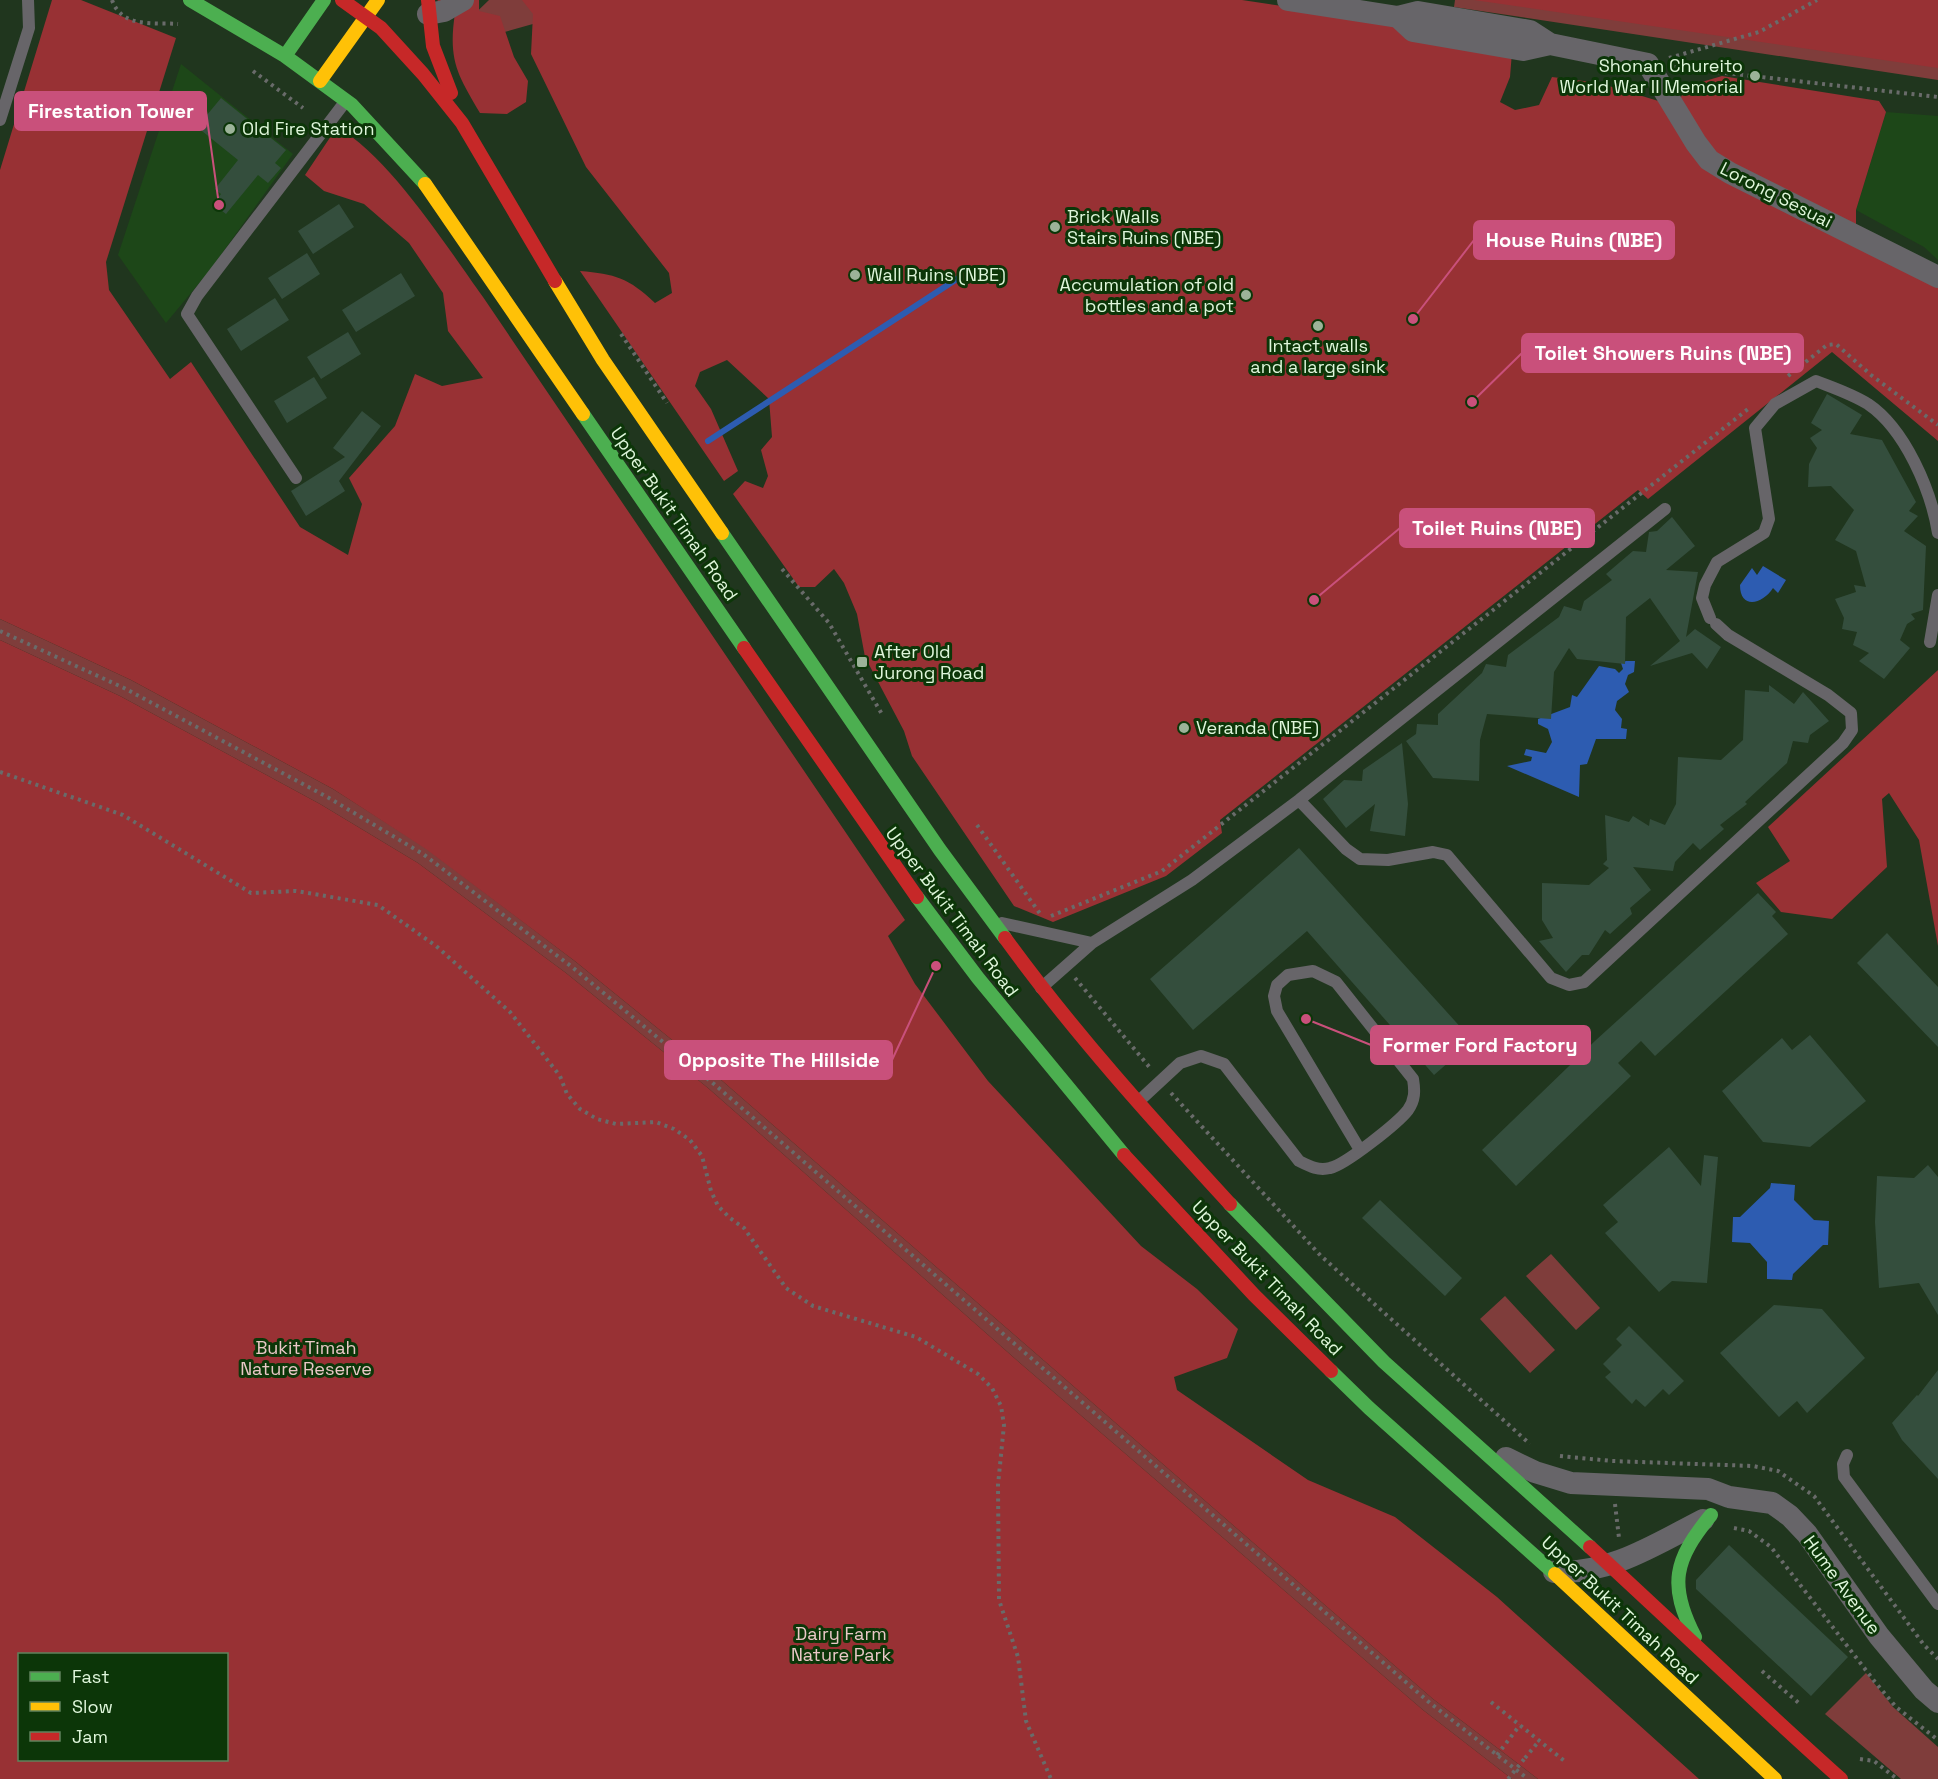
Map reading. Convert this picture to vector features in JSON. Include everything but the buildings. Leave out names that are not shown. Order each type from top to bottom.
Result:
[{"type":"main road","name":"Upper Bukit Timah Road","points":[[190,0],[285,56],[346,101],[374,126],[430,190],[889,861],[978,978],[1126,1158],[1254,1295],[1775,1779]]},
{"type":"main road","points":[[285,56],[324,0]]},
{"type":"main road","name":"Upper Bukit Timah Road","points":[[342,0],[366,16],[423,74],[462,123],[531,243],[603,360],[740,572],[1041,988],[1120,1084],[1275,1252],[1384,1362],[1480,1446],[1703,1651],[1737,1687],[1841,1779]]},
{"type":"main road","points":[[320,81],[378,0]]},
{"type":"main road","points":[[428,7],[433,46],[462,123]]},
{"type":"main road","points":[[725,591],[722,600],[726,622]]},
{"type":"main road","points":[[1120,1084],[1131,1114]]},
{"type":"main road","points":[[1126,1158],[1141,1150]]},
{"type":"main road","points":[[1352,1329],[1378,1375]]},
{"type":"main road","points":[[1703,1651],[1682,1614],[1677,1592],[1677,1568],[1688,1542],[1720,1522]]},
{"type":"main road","points":[[1726,1698],[1737,1687]]},
{"type":"main road","points":[[1726,1715],[1741,1747]]},
{"type":"street","points":[[428,7],[444,11],[463,0]]},
{"type":"street","points":[[1288,0],[1398,17],[1413,31],[1424,33],[1523,50],[1550,44],[1648,64]]},
{"type":"street","name":"Lorong Sesuai","points":[[1648,64],[1696,143],[1709,160],[1730,173],[1938,277]]},
{"type":"street","name":"Hume Avenue","points":[[1480,1446],[1535,1472],[1571,1483],[1708,1489],[1729,1497],[1772,1503],[1790,1516],[1807,1534],[1879,1636],[1924,1690],[1938,1702]]},
{"type":"street","points":[[1554,1572],[1578,1573],[1610,1565],[1720,1522],[1729,1497]]},
{"type":"lane","points":[[0,120],[29,28],[28,0]]},
{"type":"lane","points":[[296,478],[190,323],[187,314],[197,296],[346,101]]},
{"type":"lane","points":[[1299,800],[1346,849],[1360,859],[1388,860],[1433,852],[1447,855],[1551,978],[1569,985],[1584,982],[1834,751],[1852,730],[1851,713],[1828,695],[1728,635],[1713,621],[1702,598],[1705,585],[1718,561],[1764,533],[1769,519],[1755,428],[1775,404],[1816,381],[1846,392],[1869,405],[1888,422],[1916,466],[1934,506],[1938,533]]},
{"type":"lane","points":[[1041,988],[1092,943],[1192,880],[1299,800],[1665,509]]},
{"type":"lane","points":[[1930,642],[1938,596]]},
{"type":"lane","points":[[993,922],[1092,943]]},
{"type":"lane","points":[[1138,1102],[1180,1063],[1201,1056],[1224,1064],[1299,1161],[1311,1168],[1329,1169],[1346,1162],[1408,1110],[1415,1094],[1413,1080],[1336,982],[1313,971],[1288,975],[1276,985],[1274,996],[1277,1011],[1360,1150]]},
{"type":"lane","points":[[1846,1455],[1843,1464],[1844,1476],[1938,1604]]},
{"type":"path","points":[[112,0],[114,6],[127,18],[144,24],[178,24],[188,30]]},
{"type":"path","points":[[1648,64],[1759,32],[1817,0]]},
{"type":"path","points":[[1648,64],[1938,97]]},
{"type":"path","points":[[247,66],[303,108]]},
{"type":"path","points":[[617,328],[670,407]]},
{"type":"path","points":[[1782,381],[1827,345],[1836,344],[1871,375],[1938,425]]},
{"type":"path","points":[[977,825],[1044,920],[1162,871],[1755,403]]},
{"type":"path","points":[[778,564],[829,623],[883,717]]},
{"type":"path","points":[[0,632],[124,688],[329,798],[441,868],[572,967],[714,1083],[1430,1703],[1528,1779]]},
{"type":"path","points":[[0,771],[123,815],[252,893],[296,891],[378,905],[436,946],[510,1012],[560,1076],[567,1094],[580,1109],[597,1119],[616,1124],[656,1122],[674,1129],[690,1140],[702,1156],[711,1191],[718,1206],[744,1228],[786,1288],[813,1306],[916,1337],[978,1374],[992,1388],[1001,1406],[1004,1425],[998,1485],[999,1600],[1018,1657],[1026,1721],[1051,1779]]},
{"type":"path","points":[[1066,967],[1161,1081],[1321,1256],[1532,1446]]},
{"type":"path","points":[[1550,1455],[1612,1461]]},
{"type":"path","points":[[1720,1522],[1749,1531],[1771,1547],[1896,1707],[1938,1740]]},
{"type":"path","points":[[1755,1668],[1768,1675],[1802,1706]]},
{"type":"path","points":[[1491,1702],[1566,1763]]},
{"type":"path","points":[[1497,1755],[1520,1725]]},
{"type":"path","points":[[1508,1779],[1539,1741]]},
{"type":"path","points":[[1853,1753],[1862,1761],[1874,1761],[1897,1779]]},
{"type":"shaded area","points":[[489,0],[618,0],[476,40],[461,27]]},
{"type":"shaded area","points":[[1455,0],[1938,0],[1938,80],[1454,7]]},
{"type":"shaded area","points":[[181,64],[293,154],[210,270],[166,323],[118,255]]},
{"type":"shaded area","points":[[1886,112],[1938,116],[1938,260],[1924,247],[1856,210]]},
{"type":"shaded area","points":[[0,619],[131,680],[333,789],[426,848],[576,962],[719,1078],[1433,1699],[1538,1779],[1512,1779],[1423,1710],[1020,1363],[708,1088],[566,973],[418,863],[320,804],[120,696],[0,640]]},
{"type":"shaded area","points":[[1551,1254],[1600,1308],[1576,1330],[1526,1276]]},
{"type":"shaded area","points":[[1505,1296],[1555,1350],[1530,1373],[1480,1319]]},
{"type":"shaded area","points":[[1866,1673],[1893,1707],[1938,1747],[1938,1779],[1901,1779],[1825,1714]]},
{"type":"green space","points":[[52,0],[81,0],[176,38],[106,262],[109,290],[170,379],[191,362],[300,527],[348,555],[362,504],[349,478],[395,426],[415,374],[442,386],[483,378],[448,331],[443,293],[409,243],[364,204],[324,191],[305,175],[337,127],[357,141],[397,180],[452,253],[905,920],[888,936],[915,984],[988,1081],[1141,1246],[1197,1289],[1238,1329],[1227,1358],[1174,1377],[1177,1390],[1308,1480],[1395,1517],[1497,1597],[1699,1779],[1538,1779],[1433,1699],[719,1078],[576,962],[426,849],[333,789],[131,680],[0,619],[0,170]]},
{"type":"green space","points":[[437,0],[479,0],[479,11],[500,16],[514,57],[528,81],[526,102],[507,114],[480,113],[465,88],[456,66],[453,43],[455,13]]},
{"type":"green space","points":[[522,0],[1242,0],[1513,40],[1510,77],[1500,102],[1515,110],[1539,105],[1552,77],[1599,83],[1675,106],[1688,86],[1722,76],[1879,101],[1886,112],[1856,210],[1856,241],[1938,287],[1938,441],[1832,352],[1648,499],[1638,490],[1220,820],[1222,833],[1166,876],[1053,922],[1014,906],[912,756],[904,731],[865,657],[857,614],[844,583],[834,569],[815,587],[799,587],[733,494],[745,481],[763,488],[768,476],[761,450],[772,437],[769,399],[727,360],[700,372],[695,386],[711,409],[738,471],[724,481],[580,271],[621,279],[637,288],[655,303],[672,293],[669,273],[586,167],[531,54],[533,14]]},
{"type":"green space","points":[[1474,0],[1938,0],[1938,68]]},
{"type":"green space","points":[[0,640],[120,696],[320,804],[418,863],[566,973],[708,1088],[1020,1363],[1423,1710],[1512,1779],[0,1779]]},
{"type":"green space","points":[[1938,670],[1938,946],[1919,840],[1889,793],[1882,799],[1887,867],[1832,919],[1781,912],[1756,883],[1790,861],[1768,827]]},
{"type":"water","points":[[1763,566],[1786,580],[1778,593],[1773,588],[1764,598],[1753,602],[1748,601],[1741,593],[1740,585],[1752,568],[1757,575]]},
{"type":"water","points":[[1635,661],[1634,672],[1628,675],[1625,684],[1629,692],[1617,701],[1615,710],[1622,719],[1621,728],[1627,729],[1626,739],[1596,739],[1587,764],[1580,765],[1579,797],[1507,766],[1531,761],[1532,757],[1524,755],[1526,749],[1546,753],[1552,742],[1548,729],[1538,724],[1538,719],[1570,707],[1572,695],[1577,697],[1599,666],[1615,669],[1619,673],[1623,669],[1621,663]]},
{"type":"water","points":[[1771,1183],[1795,1185],[1794,1200],[1814,1220],[1829,1221],[1828,1245],[1823,1245],[1793,1274],[1792,1280],[1767,1279],[1767,1262],[1750,1243],[1732,1242],[1733,1217],[1740,1217],[1770,1188]]},
{"type":"waterway","points":[[708,441],[960,277]]},
{"type":"traffic: fast","points":[[190,0],[285,56],[352,105],[425,184]]},
{"type":"traffic: fast","points":[[285,56],[324,0]]},
{"type":"traffic: fast","points":[[583,414],[744,648]]},
{"type":"traffic: fast","points":[[722,533],[940,850],[1005,938]]},
{"type":"traffic: fast","points":[[917,897],[978,978],[1124,1155]]},
{"type":"traffic: fast","points":[[1230,1204],[1384,1362],[1590,1547]]},
{"type":"traffic: fast","points":[[1331,1371],[1369,1408],[1555,1574]]},
{"type":"traffic: fast","points":[[1695,1637],[1681,1602],[1678,1587],[1679,1573],[1689,1546],[1711,1515]]},
{"type":"traffic: slow","points":[[320,81],[378,0]]},
{"type":"traffic: slow","points":[[425,184],[583,414]]},
{"type":"traffic: slow","points":[[555,281],[603,360],[722,533]]},
{"type":"traffic: slow","points":[[1555,1574],[1775,1779]]},
{"type":"traffic: jam","points":[[342,0],[381,28],[423,74],[462,123],[555,281]]},
{"type":"traffic: jam","points":[[428,0],[433,46],[451,93]]},
{"type":"traffic: jam","points":[[744,648],[917,897]]},
{"type":"traffic: jam","points":[[1005,938],[1058,1008],[1142,1107],[1230,1204]]},
{"type":"traffic: jam","points":[[1124,1155],[1254,1295],[1331,1371]]},
{"type":"traffic: jam","points":[[1590,1547],[1841,1779]]},
{"type":"place","name":"Shonan Chureito World War II Memorial","points":[[1755,76]]},
{"type":"place","name":"Old Fire Station","points":[[230,129]]},
{"type":"place","name":"Firestation Tower","points":[[219,205]]},
{"type":"place","name":"Brick Walls Stairs Ruins (NBE)","points":[[1055,227]]},
{"type":"place","name":"Wall Ruins (NBE)","points":[[855,275]]},
{"type":"place","name":"Accumulation of old bottles and a pot","points":[[1246,295]]},
{"type":"place","name":"House Ruins (NBE)","points":[[1413,319]]},
{"type":"place","name":"Intact walls and a large sink","points":[[1318,326]]},
{"type":"place","name":"Toilet Showers Ruins (NBE)","points":[[1472,402]]},
{"type":"place","name":"Toilet Ruins (NBE)","points":[[1314,600]]},
{"type":"place","name":"After Old Jurong Road","points":[[862,662]]},
{"type":"place","name":"Veranda (NBE)","points":[[1184,728]]},
{"type":"place","name":"Opposite The Hillside","points":[[936,966]]},
{"type":"place","name":"Former Ford Factory","points":[[1306,1019]]},
{"type":"park label","name":"Bukit Timah Nature Reserve","points":[[306,1358]]},
{"type":"park label","name":"Dairy Farm Nature Park","points":[[841,1644]]}]
